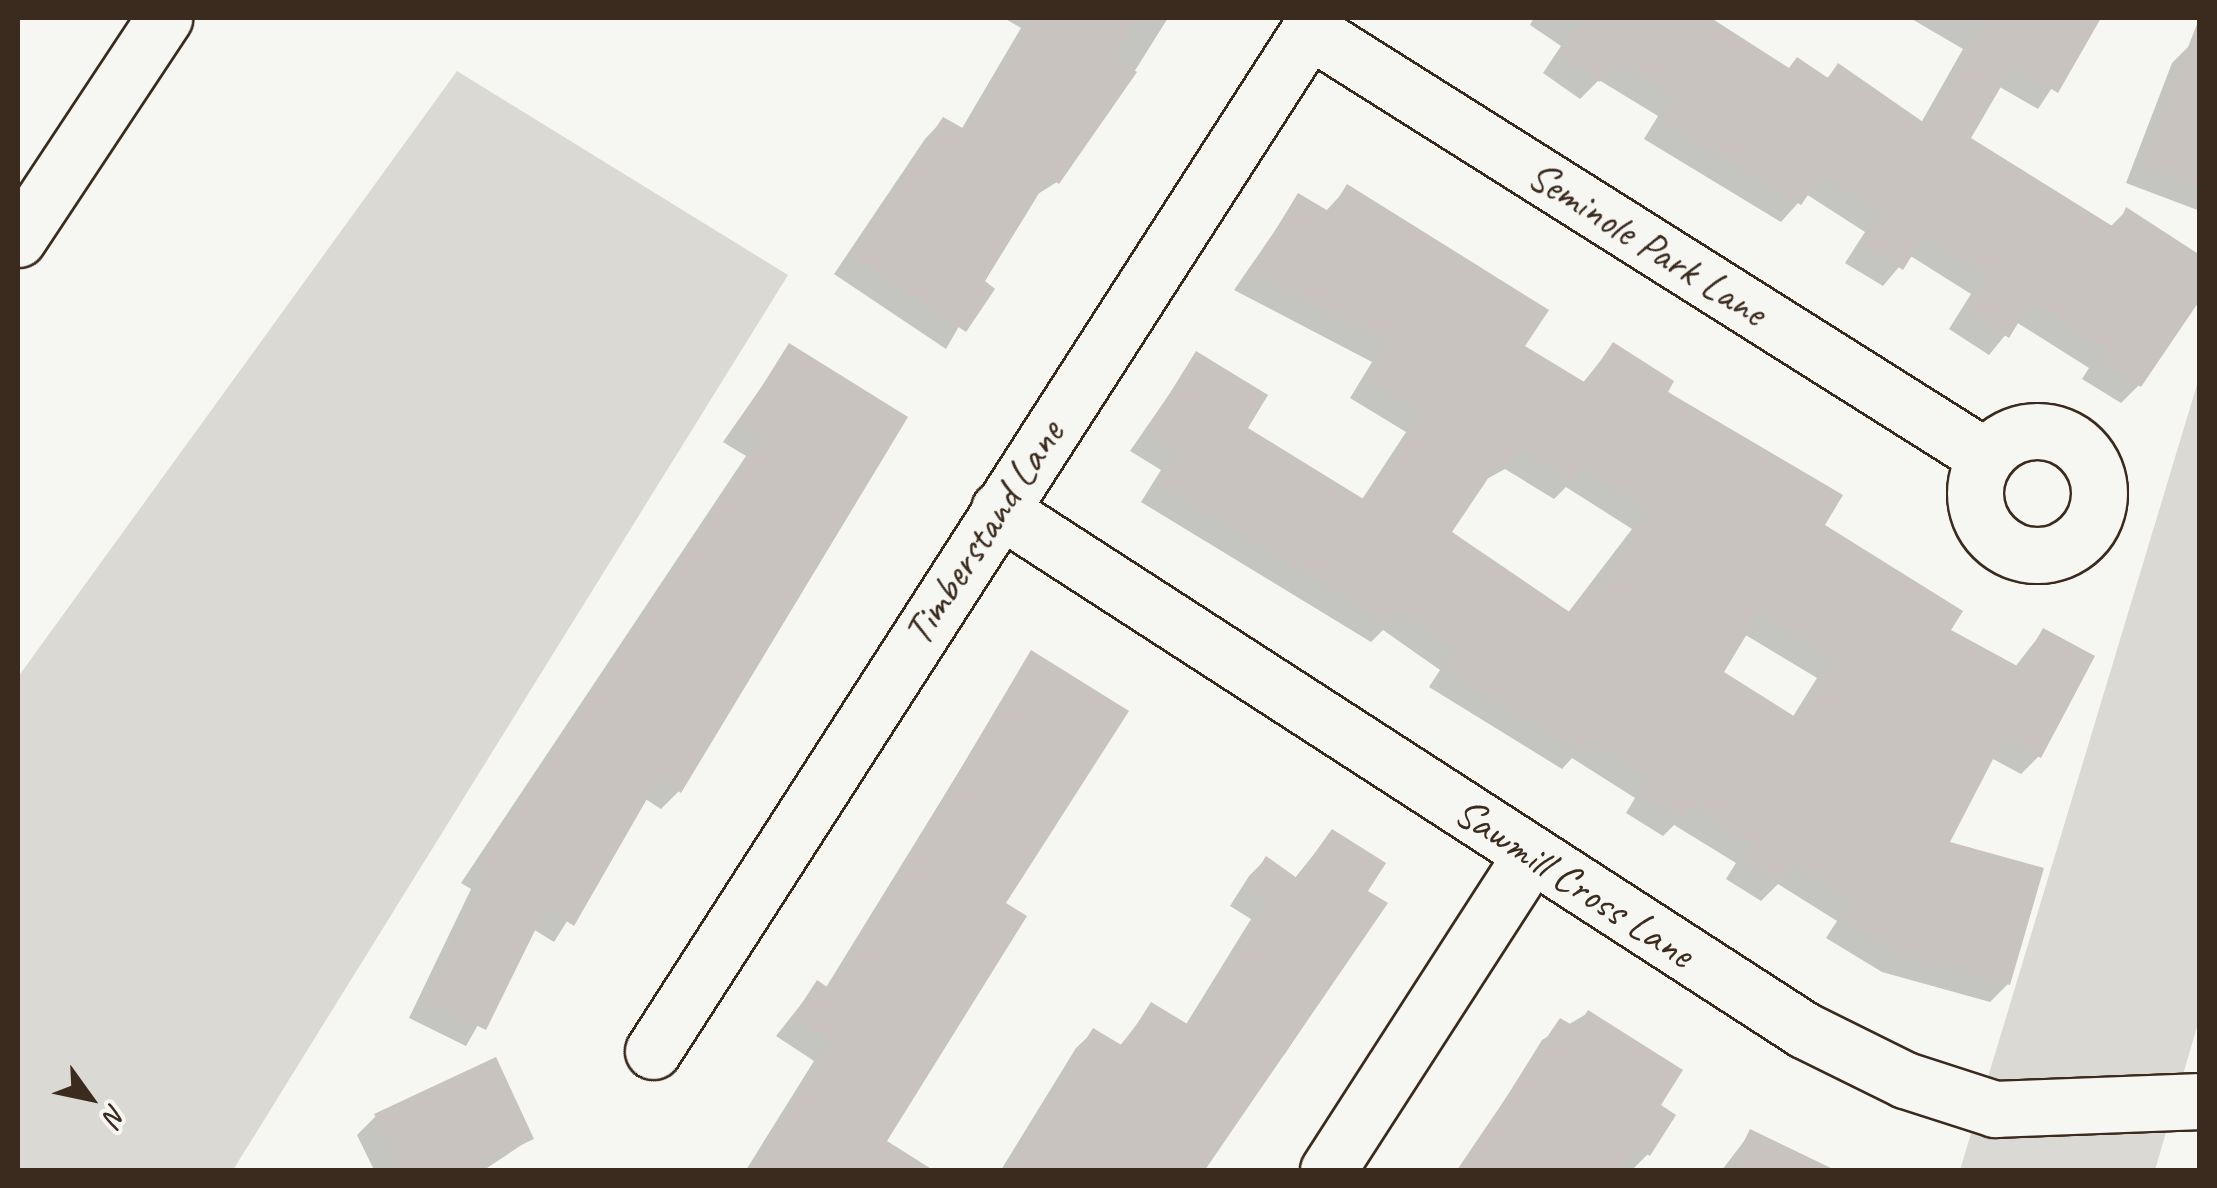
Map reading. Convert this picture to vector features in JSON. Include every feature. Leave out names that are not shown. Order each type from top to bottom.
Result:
[{"type":"street","points":[[18,239],[164,18]]},
{"type":"street","name":"Seminole Park Lane","points":[[1313,24],[1986,457]]},
{"type":"street","name":"Timberstand Lane","points":[[653,1051],[1313,24]]},
{"type":"street","name":"Sawmill Cross Lane","points":[[999,509],[1804,1030],[1905,1080],[1995,1110],[2200,1101]]},
{"type":"street","points":[[1328,1170],[1530,856]]},
{"type":"shaded area","points":[[457,71],[788,275],[233,1170],[18,1170],[18,677]]},
{"type":"shaded area","points":[[2199,378],[2199,1020],[2155,1170],[1960,1170]]},
{"type":"building","points":[[1032,18],[1137,18],[1113,57],[1137,72],[1059,184],[1049,177],[985,281],[995,289],[966,332],[850,255],[943,117],[966,130]]},
{"type":"building","points":[[1584,18],[1711,18],[1789,68],[1797,57],[1828,78],[1838,63],[1926,124],[1987,18],[2101,18],[2058,93],[2013,66],[1971,138],[2117,229],[2126,207],[2200,255],[2200,300],[2141,387],[2098,360],[2105,349],[2031,302],[2009,338],[1965,310],[1987,275],[1924,236],[1903,270],[1862,244],[1881,213],[1822,175],[1801,205],[1660,120],[1675,97],[1615,61],[1600,82],[1559,54]]},
{"type":"building","points":[[2197,24],[2200,25],[2200,186],[2143,164]]},
{"type":"building","points":[[1347,184],[1549,310],[1525,346],[1586,383],[1613,342],[1674,381],[1668,392],[1843,495],[1825,525],[1963,611],[1951,630],[2021,668],[2043,628],[2095,656],[2041,758],[2004,738],[1950,842],[2044,868],[2010,985],[1901,955],[1842,919],[1853,902],[1793,864],[1781,884],[1743,861],[1752,844],[1692,806],[1683,819],[1642,794],[1652,779],[1590,740],[1582,752],[1484,695],[1445,668],[1457,651],[1400,612],[1391,626],[1158,483],[1177,451],[1146,432],[1196,351],[1268,395],[1248,428],[1365,500],[1423,414],[1367,379],[1388,343],[1250,272],[1298,193],[1330,212]],"holes":[[[1521,450],[1574,483],[1583,468],[1648,510],[1598,591],[1590,585],[1571,613],[1452,532],[1499,462],[1509,469]],[[1759,614],[1833,659],[1797,718],[1724,672]]]},
{"type":"building","points":[[789,343],[908,417],[681,793],[659,778],[574,926],[546,908],[486,1030],[425,1000],[487,871],[477,865],[762,438],[739,423]]},
{"type":"building","points":[[1031,650],[1129,711],[1006,903],[1027,916],[887,1141],[933,1170],[750,1170],[831,1042],[793,1017],[817,980],[830,989]]},
{"type":"building","points":[[1332,829],[1386,863],[1368,891],[1388,903],[1205,1170],[1005,1170],[1093,1028],[1123,1046],[1151,1002],[1189,1025],[1267,901],[1246,888],[1266,856],[1297,878]]},
{"type":"building","points":[[1588,1010],[1683,1070],[1661,1105],[1676,1115],[1650,1156],[1637,1148],[1623,1170],[1457,1170],[1560,1018],[1577,1028]]},
{"type":"building","points":[[496,1057],[534,1139],[467,1170],[401,1170],[374,1114]]},
{"type":"building","points":[[1750,1129],[1835,1170],[1730,1170]]}]
